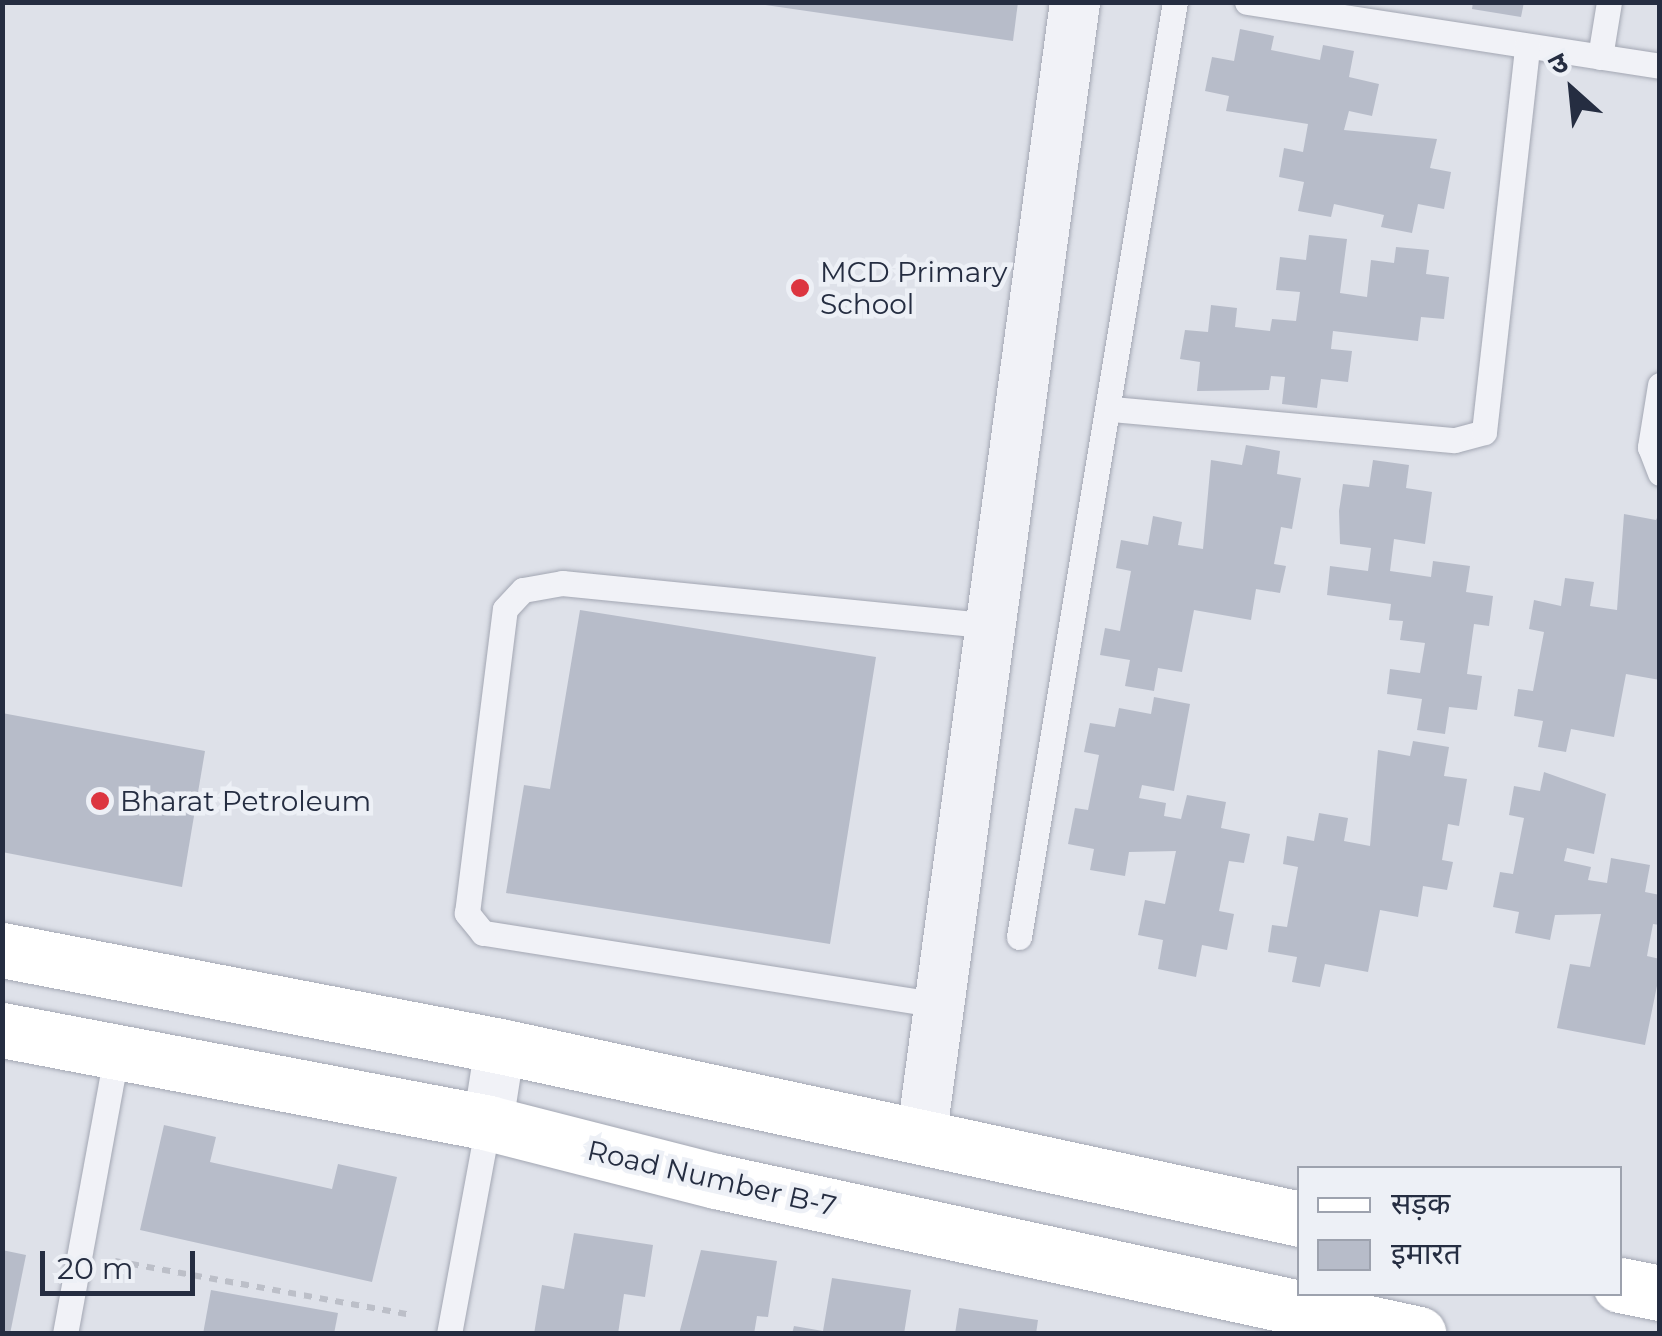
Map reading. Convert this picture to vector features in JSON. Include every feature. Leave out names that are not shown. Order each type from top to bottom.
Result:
[{"type":"street","points":[[920,1140],[1075,2]]},
{"type":"street","points":[[2,950],[500,1046],[920,1140],[1297,1217]]},
{"type":"street","name":"Road Number B-7","points":[[2,1030],[488,1123],[716,1181],[1419,1334]]},
{"type":"street","points":[[488,1123],[500,1046]]},
{"type":"street","points":[[1622,1285],[1660,1293]]},
{"type":"lane","points":[[1019,938],[1112,409],[1174,2]]},
{"type":"lane","points":[[1248,2],[1660,66]]},
{"type":"lane","points":[[1600,57],[1608,2]]},
{"type":"lane","points":[[1112,409],[1455,440],[1484,432],[1527,46]]},
{"type":"lane","points":[[1660,385],[1650,448],[1660,473]]},
{"type":"lane","points":[[939,1005],[482,933],[466,913],[505,608],[523,590],[562,583],[991,626]]},
{"type":"lane","points":[[65,1334],[117,1052]]},
{"type":"lane","points":[[450,1328],[488,1123]]},
{"type":"path","points":[[80,1254],[450,1328]]},
{"type":"building","points":[[745,2],[1018,2],[1013,41]]},
{"type":"building","points":[[1473,2],[1524,2],[1521,17],[1472,9]]},
{"type":"building","points":[[1240,29],[1274,36],[1271,50],[1320,60],[1323,45],[1354,51],[1349,77],[1379,84],[1372,116],[1349,111],[1344,130],[1437,139],[1430,168],[1451,172],[1444,209],[1418,204],[1412,233],[1381,227],[1384,215],[1334,204],[1331,217],[1298,211],[1304,182],[1279,177],[1284,148],[1303,152],[1308,124],[1226,111],[1229,96],[1205,91],[1212,57],[1234,61]]},
{"type":"building","points":[[1309,235],[1347,239],[1340,293],[1367,297],[1371,260],[1394,263],[1396,247],[1429,250],[1426,274],[1449,277],[1444,319],[1421,317],[1418,341],[1333,331],[1331,349],[1352,351],[1348,382],[1321,379],[1317,408],[1282,404],[1285,377],[1271,376],[1269,390],[1197,391],[1200,362],[1180,359],[1185,330],[1208,332],[1211,305],[1237,308],[1235,327],[1270,331],[1272,319],[1296,321],[1300,292],[1276,290],[1280,257],[1306,260]]},
{"type":"building","points":[[1246,445],[1280,451],[1277,474],[1301,478],[1292,529],[1281,527],[1274,564],[1286,566],[1280,593],[1256,589],[1251,620],[1194,610],[1182,672],[1158,668],[1154,691],[1125,686],[1130,660],[1100,655],[1105,628],[1120,631],[1131,571],[1116,568],[1121,540],[1148,545],[1153,516],[1182,522],[1178,545],[1203,549],[1211,460],[1242,465]]},
{"type":"building","points":[[1373,460],[1409,465],[1406,488],[1432,492],[1425,544],[1394,539],[1390,571],[1431,577],[1433,561],[1470,566],[1466,592],[1493,596],[1489,626],[1474,624],[1467,674],[1482,676],[1477,710],[1449,707],[1445,734],[1417,730],[1422,699],[1387,694],[1390,669],[1420,673],[1425,643],[1400,640],[1403,621],[1389,620],[1391,604],[1327,595],[1330,566],[1368,571],[1371,548],[1340,544],[1339,511],[1343,484],[1369,487]]},
{"type":"building","points":[[1660,512],[1660,680],[1626,674],[1614,737],[1571,729],[1566,752],[1538,747],[1543,721],[1514,716],[1518,689],[1533,691],[1544,632],[1529,629],[1534,600],[1561,606],[1565,578],[1594,582],[1590,606],[1617,610],[1624,514],[1656,520]]},
{"type":"building","points":[[580,610],[876,657],[830,944],[506,893],[524,785],[550,789]]},
{"type":"building","points":[[1154,697],[1190,704],[1174,791],[1142,785],[1139,798],[1166,803],[1164,816],[1181,819],[1187,795],[1226,802],[1221,828],[1250,834],[1244,863],[1229,861],[1219,911],[1234,914],[1227,950],[1202,945],[1196,977],[1158,969],[1163,940],[1138,935],[1145,900],[1165,904],[1176,851],[1129,852],[1125,876],[1090,870],[1094,849],[1068,844],[1075,808],[1088,810],[1099,755],[1084,752],[1090,723],[1115,727],[1119,708],[1151,714]]},
{"type":"building","name":"Bharat Petroleum","points":[[2,713],[205,751],[182,887],[2,852]]},
{"type":"building","points":[[1413,741],[1449,747],[1444,776],[1467,779],[1459,826],[1448,824],[1442,860],[1453,862],[1447,890],[1423,886],[1418,917],[1380,910],[1368,972],[1325,964],[1320,987],[1292,982],[1297,957],[1268,952],[1272,925],[1287,927],[1298,867],[1283,864],[1287,836],[1314,841],[1319,813],[1348,818],[1344,841],[1370,846],[1378,750],[1410,756]]},
{"type":"building","points":[[1544,772],[1606,794],[1594,854],[1567,848],[1564,861],[1591,867],[1588,880],[1607,883],[1611,858],[1650,865],[1645,892],[1660,895],[1660,925],[1653,924],[1647,956],[1660,959],[1660,971],[1645,1045],[1557,1028],[1570,964],[1590,967],[1601,914],[1555,915],[1550,940],[1515,933],[1519,912],[1493,907],[1500,872],[1513,874],[1524,818],[1509,815],[1514,786],[1540,791]]},
{"type":"building","points":[[164,1125],[216,1137],[210,1162],[332,1189],[338,1164],[397,1177],[372,1282],[140,1230]]},
{"type":"building","points":[[574,1233],[653,1245],[645,1297],[624,1294],[618,1334],[534,1334],[542,1285],[564,1289]]},
{"type":"building","points":[[2,1250],[26,1255],[10,1334],[2,1334]]},
{"type":"building","points":[[701,1250],[777,1261],[768,1317],[757,1316],[754,1334],[679,1334]]},
{"type":"building","points":[[832,1278],[911,1290],[904,1334],[792,1334],[794,1326],[823,1331]]},
{"type":"building","points":[[211,1290],[338,1313],[334,1334],[203,1334]]},
{"type":"building","points":[[959,1308],[1038,1320],[1036,1334],[955,1334]]},
{"type":"place","name":"MCD Primary School","points":[[800,288]]},
{"type":"place","name":"Bharat Petroleum","points":[[100,801]]}]
